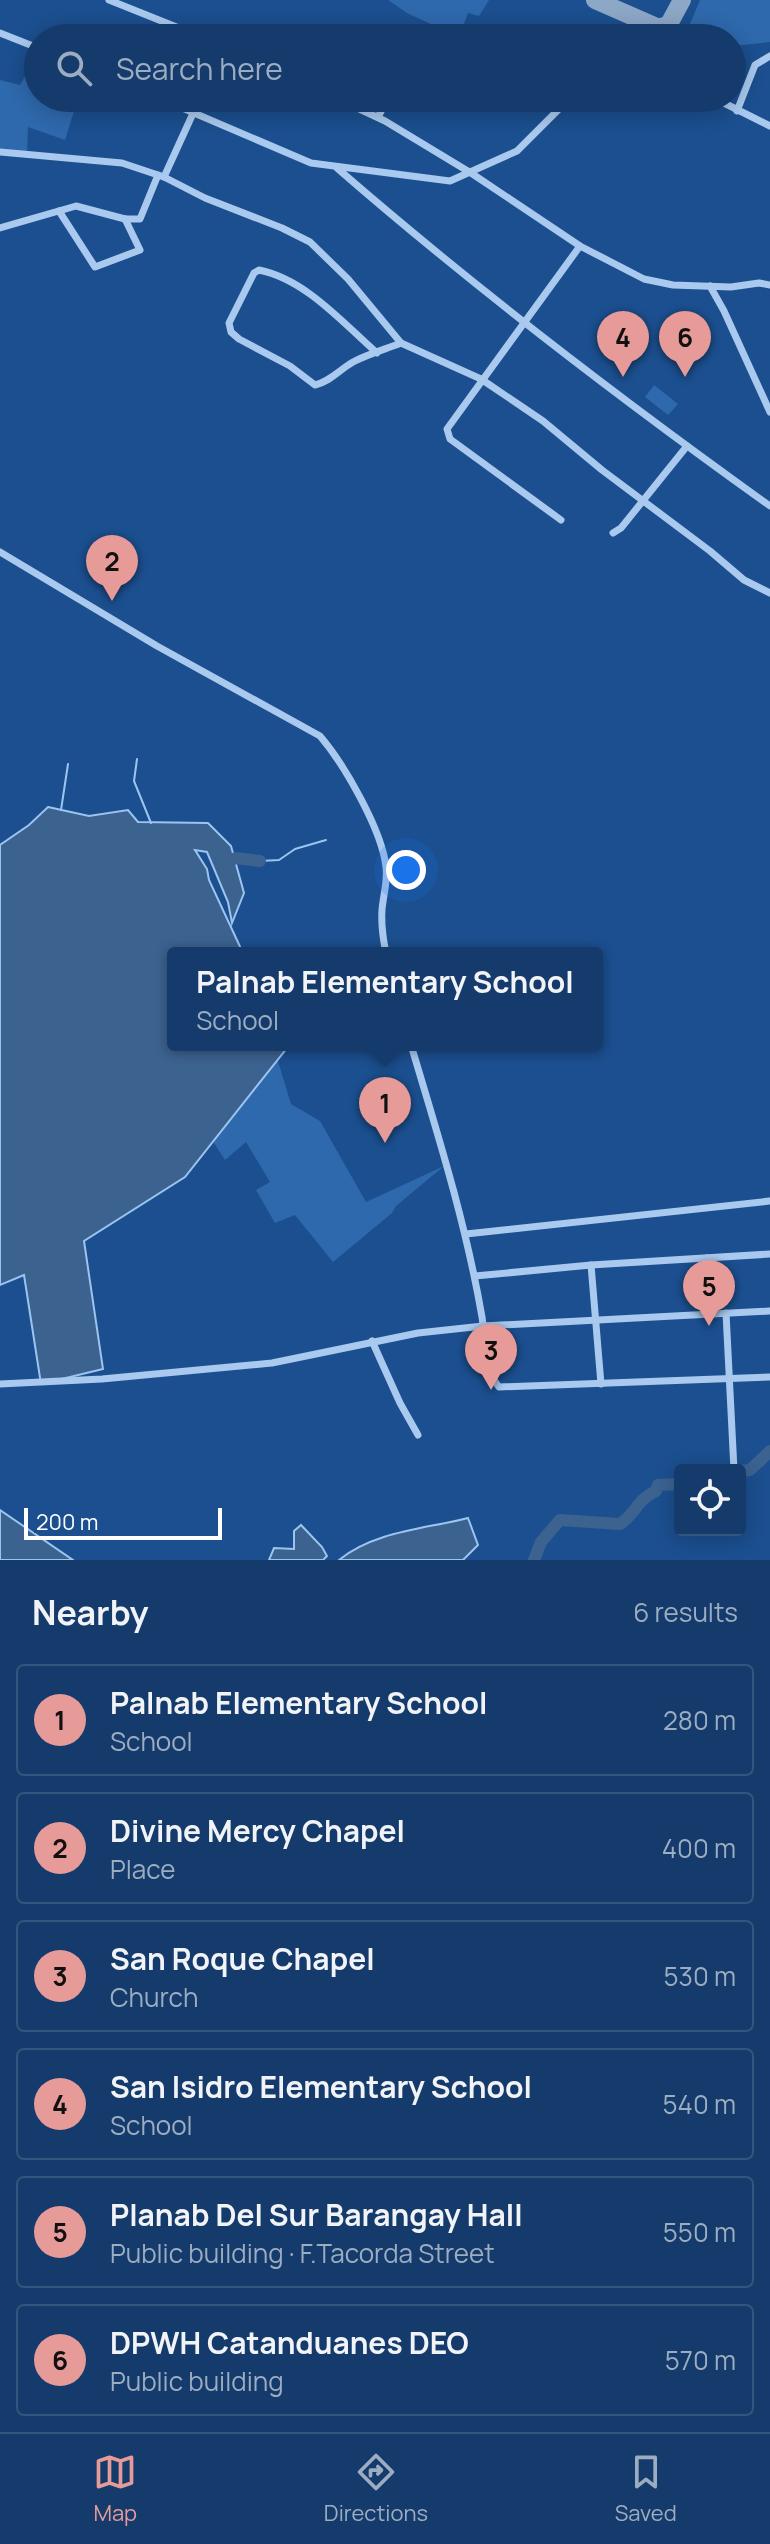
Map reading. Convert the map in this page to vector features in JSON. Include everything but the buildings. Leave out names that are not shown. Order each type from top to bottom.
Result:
[{"type":"street","points":[[109,0],[168,24]]},
{"type":"street","points":[[135,11],[139,0]]},
{"type":"street","points":[[0,33],[24,42]]},
{"type":"street","points":[[746,88],[755,65],[770,56]]},
{"type":"street","points":[[0,228],[76,206],[125,219],[140,219],[193,112],[311,163],[450,181],[517,151],[556,112]]},
{"type":"street","points":[[367,112],[471,173],[580,246],[644,279],[673,285],[770,285]]},
{"type":"street","points":[[378,117],[381,112]]},
{"type":"street","points":[[739,112],[770,126]]},
{"type":"street","points":[[0,152],[122,163],[161,176],[310,242],[348,279],[401,343],[481,379],[543,421],[744,580],[770,593]]},
{"type":"street","points":[[337,168],[392,216],[524,320],[770,506]]},
{"type":"street","points":[[59,211],[95,267],[140,250],[125,219]]},
{"type":"street","points":[[561,520],[450,439],[447,429],[580,246]]},
{"type":"street","points":[[377,353],[280,274],[259,270],[254,273],[229,323],[231,332],[239,339],[290,366],[315,385],[326,383],[351,363],[377,353],[401,343]]},
{"type":"street","points":[[710,286],[770,412]]},
{"type":"street","points":[[613,533],[621,528],[687,446]]},
{"type":"street","points":[[0,552],[157,646],[320,736],[336,755],[382,842],[387,870],[382,910],[385,947]]},
{"type":"street","points":[[413,1051],[466,1234],[494,1380],[499,1387],[770,1377]]},
{"type":"street","points":[[466,1234],[770,1201]]},
{"type":"street","points":[[475,1276],[770,1254]]},
{"type":"street","points":[[707,1258],[713,1314]]},
{"type":"street","points":[[591,1265],[601,1384]]},
{"type":"street","points":[[0,1384],[102,1379],[258,1365],[418,1333],[483,1326],[770,1311]]},
{"type":"street","points":[[726,1313],[734,1464]]},
{"type":"street","points":[[372,1341],[418,1435]]},
{"type":"shaded area","points":[[388,0],[489,0],[479,16],[468,13],[464,24],[431,24]]},
{"type":"shaded area","points":[[700,0],[770,0],[770,42],[746,45],[746,24],[690,24]]},
{"type":"shaded area","points":[[24,78],[24,112],[74,112],[65,140],[28,127],[27,153],[0,151],[0,80],[20,85]]},
{"type":"shaded area","points":[[654,385],[678,404],[668,415],[645,397]]},
{"type":"shaded area","points":[[48,807],[89,816],[128,810],[138,822],[208,823],[231,846],[244,893],[232,923],[228,902],[207,852],[195,850],[207,869],[209,880],[240,947],[167,947],[167,1051],[285,1051],[185,1177],[84,1241],[103,1369],[41,1384],[24,1275],[0,1285],[0,845]]},
{"type":"shaded area","points":[[277,1058],[291,1104],[320,1121],[366,1202],[444,1166],[333,1262],[295,1215],[275,1223],[256,1190],[270,1182],[246,1142],[225,1160],[212,1140]]},
{"type":"shaded area","points":[[0,1510],[73,1560],[0,1560]]},
{"type":"shaded area","points":[[468,1518],[478,1545],[463,1560],[339,1560],[353,1550],[384,1537]]},
{"type":"shaded area","points":[[301,1525],[327,1556],[323,1560],[269,1560],[274,1548],[294,1549],[294,1531]]},
{"type":"waterway","points":[[137,759],[134,781],[151,823]]},
{"type":"waterway","points":[[61,810],[68,764]]},
{"type":"waterway","points":[[260,861],[279,860],[295,849],[326,840]]},
{"type":"waterway","points":[[222,856],[229,861],[236,858],[260,861]]},
{"type":"waterway","points":[[746,1470],[770,1451]]},
{"type":"waterway","points":[[534,1560],[541,1542],[560,1520],[620,1524],[656,1491],[658,1485],[674,1484]]},
{"type":"taxiway","points":[[595,0],[650,24]]},
{"type":"taxiway","points":[[669,24],[682,0]]},
{"type":"place","name":"San Isidro Elementary School","points":[[623,377]]},
{"type":"place","name":"DPWH Catanduanes DEO","points":[[685,377]]},
{"type":"place","name":"Divine Mercy Chapel","points":[[112,601]]},
{"type":"place","name":"Palnab Elementary School","points":[[385,1143]]},
{"type":"place","name":"Planab Del Sur Barangay Hall","points":[[709,1326]]},
{"type":"place","name":"San Roque Chapel","points":[[491,1390]]}]
